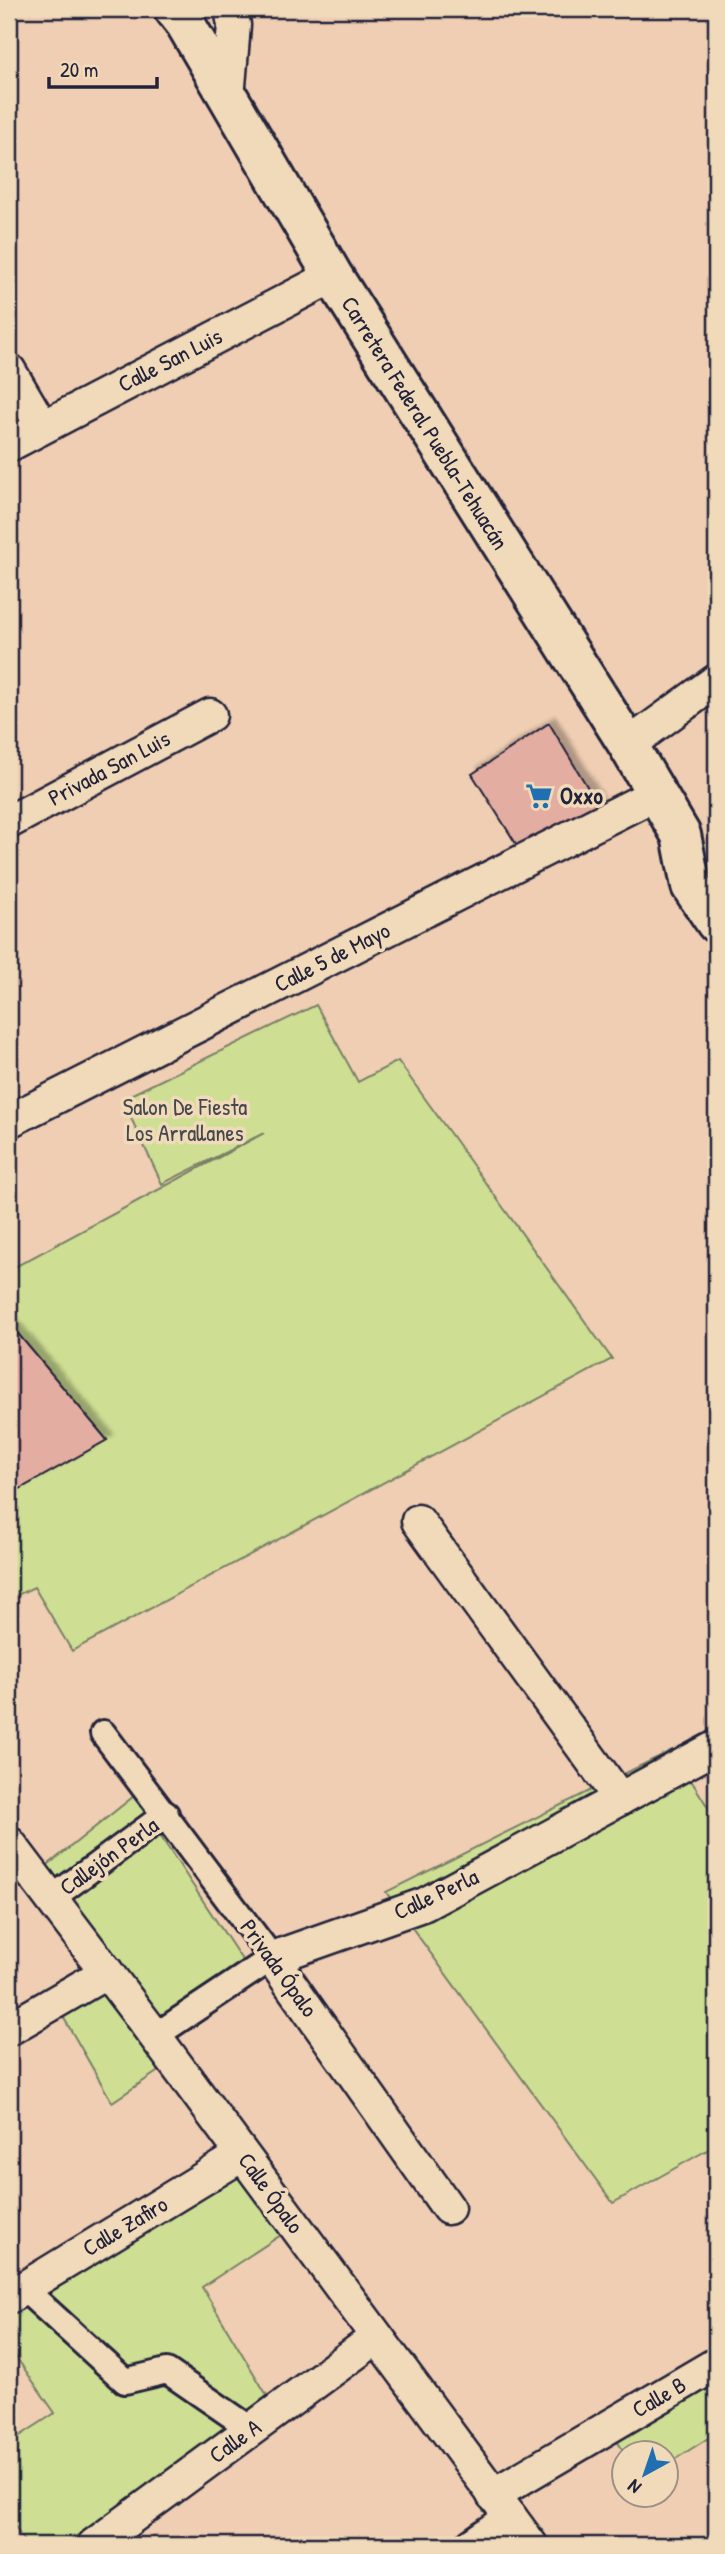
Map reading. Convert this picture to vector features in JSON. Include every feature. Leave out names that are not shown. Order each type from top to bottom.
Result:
[{"type":"main road","name":"Carretera Federal Puebla-Tehuacán","points":[[170,13],[228,98],[332,276],[628,745],[681,835],[691,886],[716,923]]},
{"type":"main road","name":"Carretera Federal Puebla-Tehuacán","points":[[681,835],[716,855]]},
{"type":"street","points":[[228,98],[234,25],[231,9]]},
{"type":"street","name":"Calle San Luis","points":[[9,445],[332,276]]},
{"type":"street","points":[[9,370],[42,426]]},
{"type":"street","points":[[628,745],[716,681]]},
{"type":"street","name":"Privada San Luis","points":[[9,822],[210,715]]},
{"type":"street","name":"Calle 5 de Mayo","points":[[9,1121],[655,794]]},
{"type":"street","points":[[418,1521],[620,1799]]},
{"type":"street","name":"Privada Ópalo","points":[[103,1733],[272,1958],[448,2208]]},
{"type":"street","name":"Calle Perla","points":[[155,2036],[272,1958],[425,1904],[716,1747]]},
{"type":"street","name":"Callejón Perla","points":[[52,1898],[166,1814]]},
{"type":"street","name":"Calle Ópalo","points":[[9,1843],[531,2545]]},
{"type":"street","points":[[9,2029],[107,1972]]},
{"type":"street","name":"Calle Zafiro","points":[[16,2292],[242,2155]]},
{"type":"street","points":[[16,2292],[125,2381],[167,2371],[251,2429]]},
{"type":"street","name":"Calle A","points":[[94,2545],[377,2337]]},
{"type":"street","name":"Calle B","points":[[472,2545],[502,2506],[716,2364]]},
{"type":"green space","name":"Salon De Fiesta Los Arrallanes","points":[[316,1005],[358,1082],[398,1061],[612,1359],[72,1651],[34,1587],[9,1599],[9,1495],[107,1440],[9,1323],[9,1270],[264,1133],[162,1184],[122,1099]]},
{"type":"green space","points":[[672,1750],[716,1820],[716,2145],[613,2203],[386,1892]]},
{"type":"green space","points":[[134,1796],[246,1966],[154,2029],[39,1872]]},
{"type":"green space","points":[[106,1976],[169,2064],[112,2102],[57,2006]]},
{"type":"green space","points":[[239,2163],[290,2229],[202,2287],[271,2402],[63,2545],[26,2545],[9,2516],[9,2443],[55,2413],[9,2347],[9,2302]]},
{"type":"green space","points":[[716,2365],[716,2433],[680,2456],[680,2438],[615,2438],[609,2428]]},
{"type":"building","name":"Oxxo","points":[[549,723],[606,818],[525,858],[472,774]]},
{"type":"building","points":[[9,1323],[107,1440],[9,1495]]},
{"type":"place","name":"Oxxo","points":[[539,796]]}]
